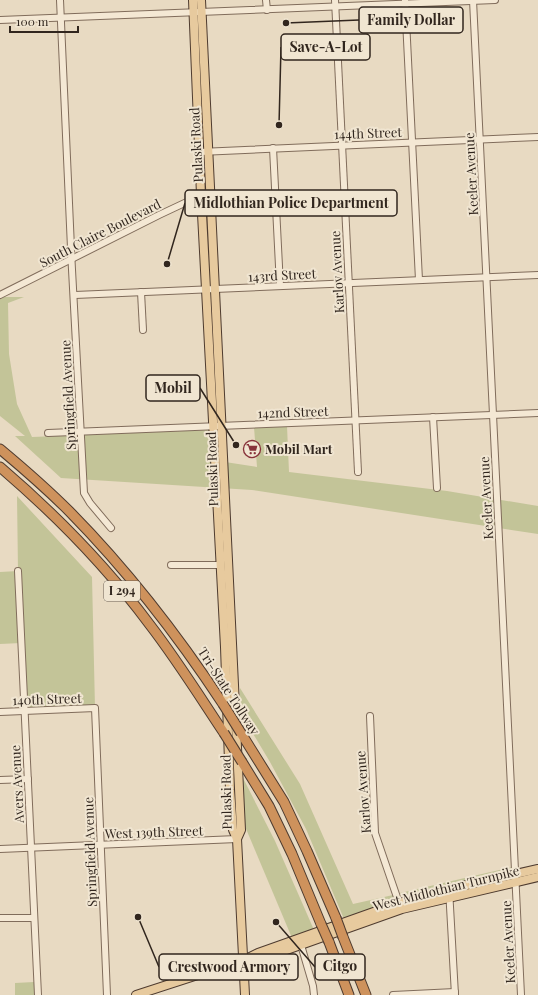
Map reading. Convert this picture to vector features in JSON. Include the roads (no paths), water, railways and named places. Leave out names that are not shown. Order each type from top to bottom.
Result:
[{"type":"highway","name":"Tri-State Tollway","points":[[0,449],[69,511],[122,568],[164,619],[223,704],[284,802],[336,918],[366,995]]},
{"type":"highway","name":"Tri-State Tollway","points":[[0,467],[55,517],[108,574],[150,624],[188,678],[269,806],[292,854],[329,942],[349,995]]},
{"type":"main road","name":"Pulaski Road","points":[[193,0],[198,12],[209,152],[211,290],[241,830],[237,839]]},
{"type":"main road","name":"Pulaski Road","points":[[201,0],[198,12],[201,195],[211,290]]},
{"type":"main road","name":"Pulaski Road","points":[[218,426],[220,565],[233,830],[237,839],[245,995]]},
{"type":"main road","name":"West Midlothian Turnpike","points":[[244,960],[258,953],[400,906],[515,878],[538,869]]},
{"type":"main road","name":"West Midlothian Turnpike","points":[[515,878],[538,877]]},
{"type":"main road","name":"West Midlothian Turnpike","points":[[244,960],[264,958],[400,906]]},
{"type":"main road","points":[[136,995],[244,960]]},
{"type":"street","name":"Springfield Avenue","points":[[60,0],[84,493],[90,503],[111,528]]},
{"type":"street","points":[[266,0],[267,10]]},
{"type":"street","name":"Karlov Avenue","points":[[335,0],[358,472]]},
{"type":"street","points":[[0,20],[336,7],[405,2],[495,0]]},
{"type":"street","name":"Keeler Avenue","points":[[473,1],[481,140],[515,878],[522,995]]},
{"type":"street","points":[[405,2],[419,280]]},
{"type":"street","name":"144th Street","points":[[200,152],[538,137]]},
{"type":"street","points":[[273,148],[280,286]]},
{"type":"street","name":"South Claire Boulevard","points":[[0,296],[210,191]]},
{"type":"street","name":"143rd Street","points":[[75,295],[538,275]]},
{"type":"street","points":[[141,292],[143,330]]},
{"type":"street","name":"142nd Street","points":[[48,433],[538,414]]},
{"type":"street","points":[[433,417],[437,488]]},
{"type":"street","points":[[171,565],[220,565]]},
{"type":"street","name":"Avers Avenue","points":[[18,571],[38,995]]},
{"type":"street","name":"Springfield Avenue","points":[[95,708],[107,995]]},
{"type":"street","name":"140th Street","points":[[0,712],[95,708]]},
{"type":"street","name":"Karlov Avenue","points":[[370,716],[375,833],[400,906]]},
{"type":"street","points":[[0,780],[28,778]]},
{"type":"street","name":"West 139th Street","points":[[0,849],[237,839]]},
{"type":"street","points":[[393,994],[455,993],[449,893]]},
{"type":"street","points":[[0,918],[34,918]]},
{"type":"street","points":[[301,945],[313,986],[314,995]]},
{"type":"place","name":"Family Dollar","points":[[286,23]]},
{"type":"place","name":"Save-A-Lot","points":[[279,125]]},
{"type":"place","name":"Midlothian Police Department","points":[[167,264]]},
{"type":"place","name":"Mobil","points":[[236,445]]},
{"type":"place","name":"Mobil Mart","points":[[252,449]]},
{"type":"place","name":"Crestwood Armory","points":[[138,917]]},
{"type":"place","name":"Citgo","points":[[276,922]]}]
